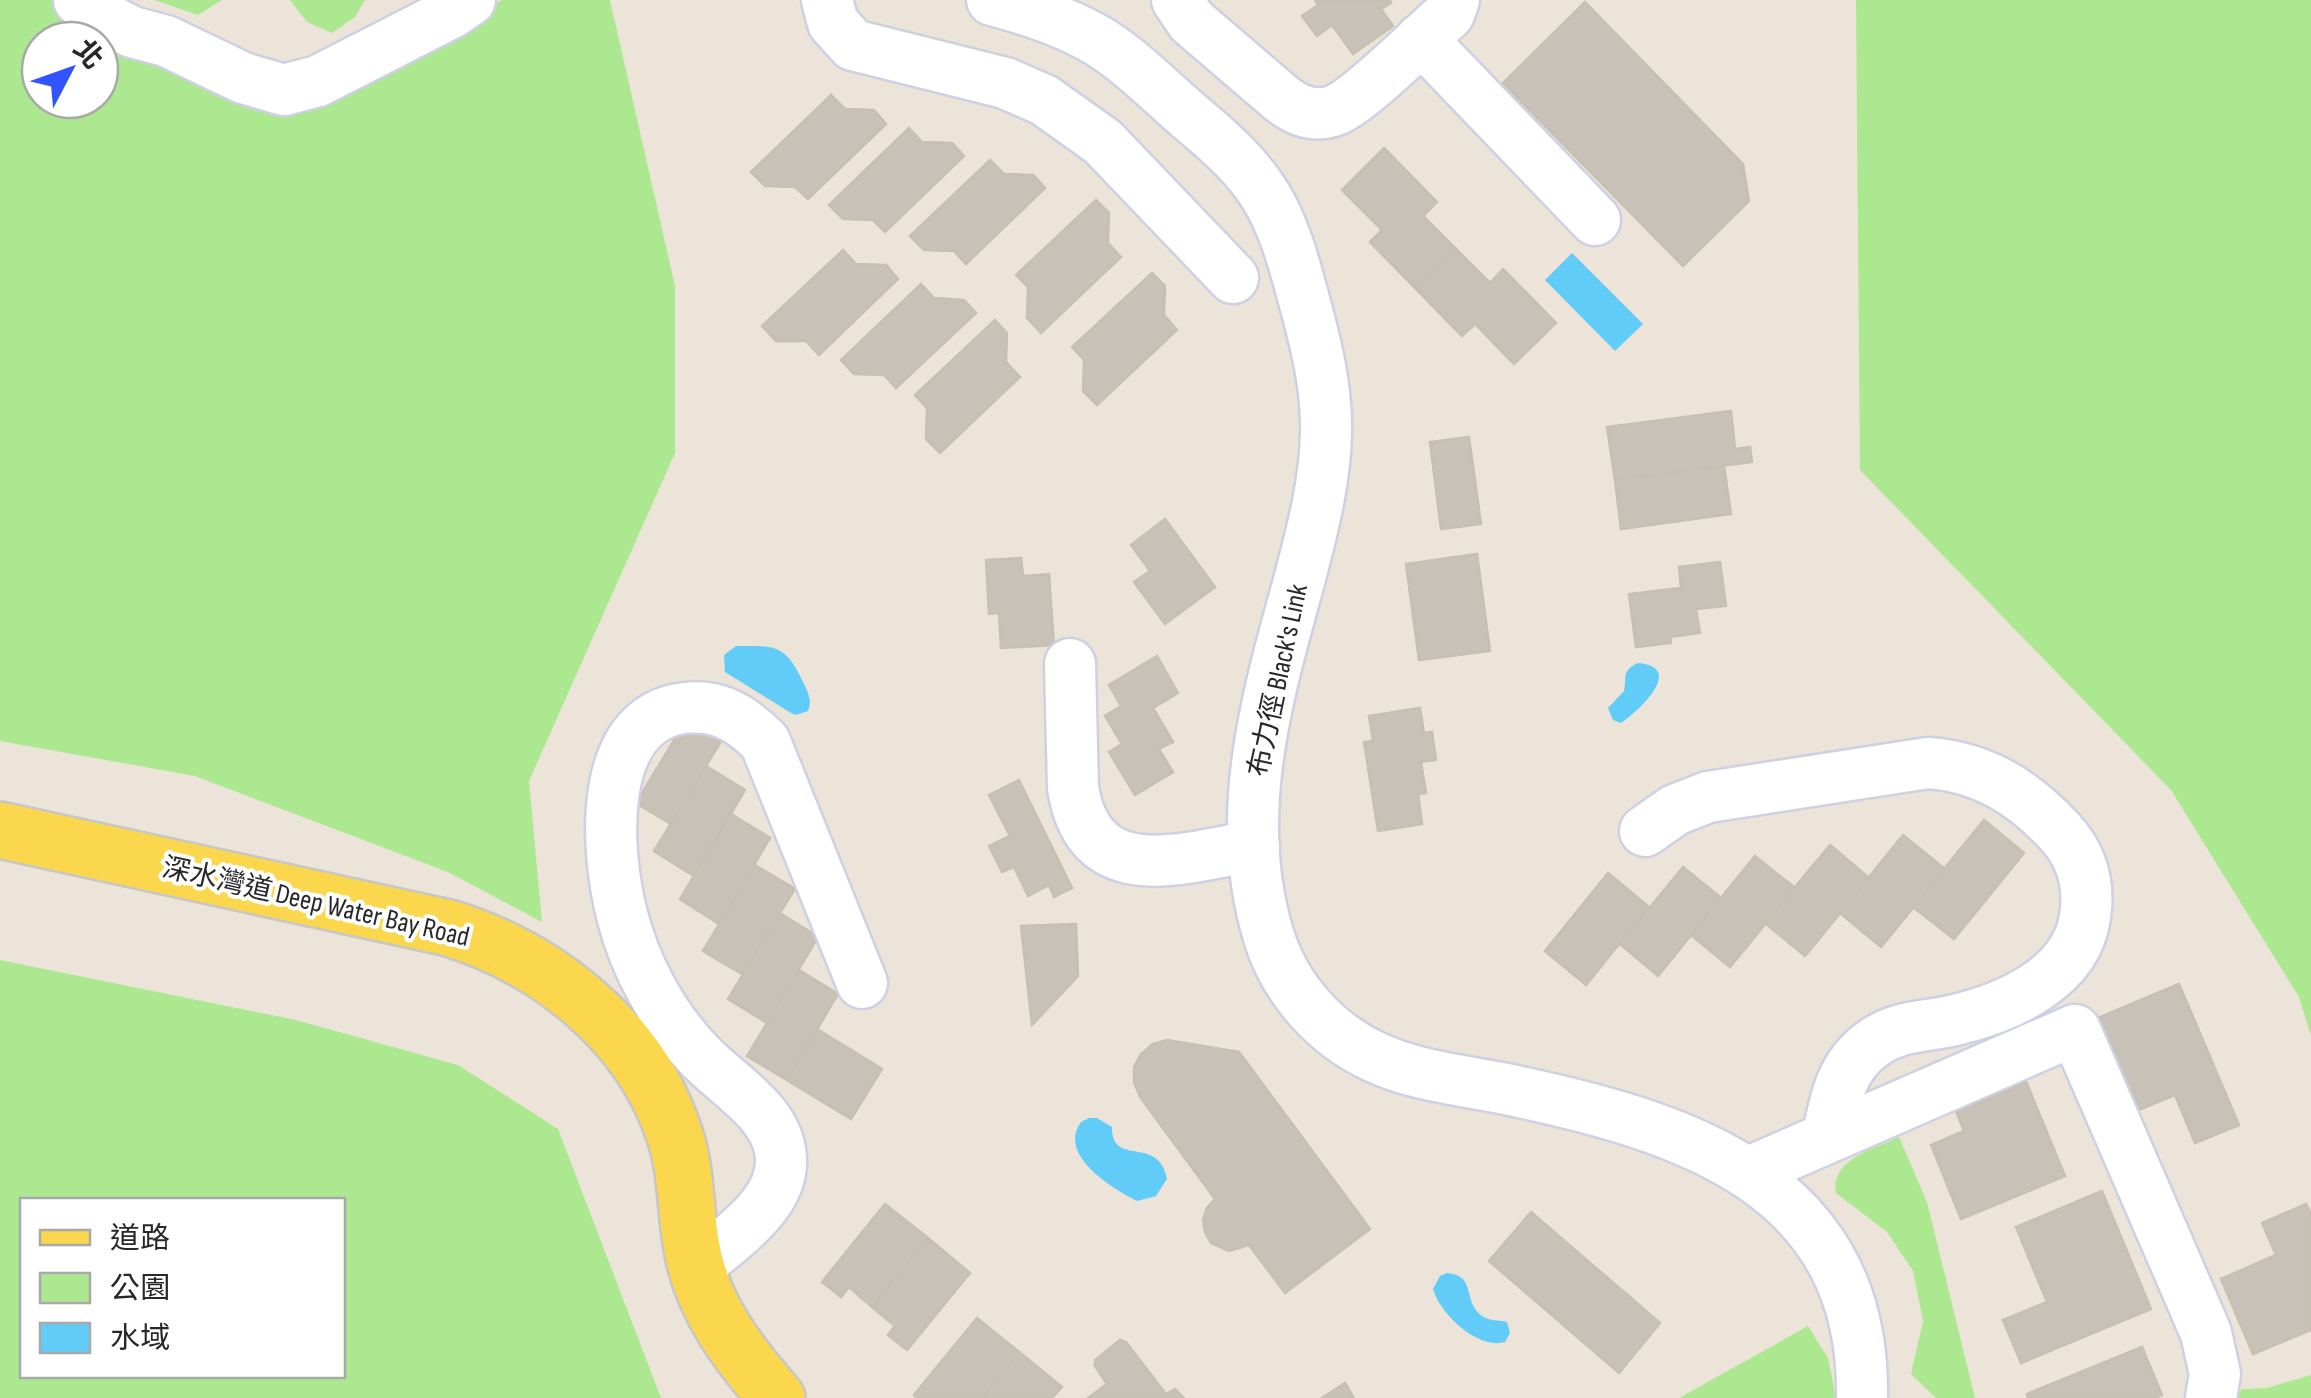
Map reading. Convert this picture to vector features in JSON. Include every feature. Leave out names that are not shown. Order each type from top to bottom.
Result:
[{"type":"main road","name":"深水灣道 Deep Water Bay Road","points":[[0,830],[449,928],[505,949],[532,964],[609,1025],[659,1094],[676,1139],[696,1268],[719,1321],[777,1398]]},
{"type":"street","points":[[79,0],[132,32],[166,41],[244,78],[284,90],[318,81],[452,14],[470,0]]},
{"type":"street","points":[[827,0],[834,23],[854,45],[1005,83],[1080,122],[1104,142],[1233,278]]},
{"type":"street","points":[[1178,0],[1204,33],[1282,99],[1308,113],[1335,110],[1346,104],[1449,14],[1454,0]]},
{"type":"street","name":"布力徑 Black's Link","points":[[1020,4],[1104,45],[1245,165],[1277,213],[1316,344],[1325,398],[1323,478],[1259,736],[1254,790],[1254,846],[1263,916],[1282,970],[1317,1016],[1343,1039],[1403,1069],[1526,1094],[1655,1130],[1728,1159],[1749,1172],[1791,1206],[1816,1236],[1836,1270],[1859,1336],[1862,1398]]},
{"type":"street","points":[[1421,39],[1595,220]]},
{"type":"street","points":[[1070,664],[1073,788],[1080,817],[1097,842],[1134,862],[1254,846]]},
{"type":"street","points":[[696,1268],[768,1203],[781,1170],[781,1153],[766,1118],[696,1053],[672,1022],[650,988],[622,915],[613,868],[611,822],[616,775],[634,736],[653,719],[676,709],[701,706],[726,712],[747,724],[765,742],[862,983]]},
{"type":"street","points":[[1645,831],[1675,810],[1708,797],[1928,763],[1956,765],[2002,784],[2052,823],[2079,860],[2088,904],[2080,937],[2063,966],[2046,981],[1990,1010],[1912,1027],[1876,1041],[1846,1071],[1836,1092],[1828,1135]]},
{"type":"street","points":[[1749,1172],[2074,1030],[2206,1333],[2216,1374],[2211,1398]]},
{"type":"green space","points":[[0,0],[70,0],[109,20],[20,20],[20,120],[120,120],[120,26],[236,85],[461,24],[502,0],[610,0],[675,286],[675,453],[529,781],[542,922],[448,872],[195,776],[0,741]]},
{"type":"green space","points":[[154,0],[222,0],[198,15]]},
{"type":"green space","points":[[290,0],[365,0],[355,17],[332,33],[307,22]]},
{"type":"green space","points":[[1856,0],[2311,0],[2311,1036],[2299,997],[2171,790],[1860,470]]},
{"type":"green space","points":[[0,960],[296,1020],[458,1065],[558,1129],[661,1398],[0,1398]]},
{"type":"green space","points":[[1899,1137],[1927,1202],[1975,1398],[1936,1398],[1911,1374],[1923,1321],[1913,1271],[1887,1232],[1836,1193],[1836,1181],[1847,1164]]},
{"type":"green space","points":[[1808,1326],[1828,1358],[1836,1398],[1679,1398]]},
{"type":"green space","points":[[2311,1375],[2311,1398],[2236,1398],[2242,1389],[2267,1388]]},
{"type":"water","points":[[1572,253],[1643,324],[1615,351],[1545,280]]},
{"type":"water","points":[[736,646],[769,647],[790,659],[807,691],[808,711],[791,713],[725,672],[724,655]]},
{"type":"water","points":[[1638,663],[1652,666],[1658,672],[1658,681],[1647,700],[1621,723],[1613,720],[1608,708],[1624,691],[1627,672]]},
{"type":"water","points":[[1089,1118],[1112,1127],[1119,1146],[1155,1158],[1162,1166],[1167,1179],[1156,1196],[1137,1201],[1091,1169],[1076,1146],[1075,1134],[1081,1122]]},
{"type":"water","points":[[1447,1273],[1462,1279],[1472,1304],[1482,1316],[1507,1322],[1510,1333],[1505,1342],[1483,1341],[1443,1309],[1433,1289],[1440,1276]]},
{"type":"building","points":[[1315,0],[1390,0],[1381,9],[1393,26],[1353,54],[1332,25],[1317,36],[1302,16],[1318,5]]},
{"type":"building","points":[[1585,2],[1743,164],[1749,201],[1683,266],[1503,83]]},
{"type":"building","points":[[831,95],[845,109],[874,110],[886,124],[808,199],[795,187],[765,186],[751,172]]},
{"type":"building","points":[[909,128],[922,142],[952,143],[964,156],[885,232],[873,220],[843,219],[829,205]]},
{"type":"building","points":[[1384,148],[1437,202],[1423,216],[1456,249],[1416,289],[1370,242],[1382,230],[1342,190]]},
{"type":"building","points":[[990,160],[1004,174],[1033,175],[1045,188],[966,264],[954,251],[924,250],[910,236]]},
{"type":"building","points":[[1096,200],[1109,213],[1108,243],[1121,257],[1041,333],[1027,318],[1028,287],[1016,275]]},
{"type":"building","points":[[1456,249],[1490,283],[1503,269],[1556,323],[1514,364],[1475,324],[1462,336],[1416,289]]},
{"type":"building","points":[[843,250],[856,264],[886,265],[898,279],[819,355],[806,341],[776,341],[762,326]]},
{"type":"building","points":[[1152,273],[1165,286],[1164,315],[1177,330],[1097,405],[1083,391],[1084,360],[1072,347]]},
{"type":"building","points":[[921,284],[934,298],[964,300],[976,313],[896,388],[884,375],[854,374],[841,360]]},
{"type":"building","points":[[995,320],[1007,333],[1006,362],[1020,377],[940,453],[926,439],[927,408],[915,395]]},
{"type":"building","points":[[1731,411],[1735,449],[1750,447],[1752,462],[1615,480],[1607,427]]},
{"type":"building","points":[[1469,437],[1481,524],[1441,529],[1430,442]]},
{"type":"building","points":[[1724,466],[1731,514],[1621,529],[1615,480]]},
{"type":"building","points":[[1165,519],[1215,587],[1165,624],[1134,582],[1150,571],[1131,545]]},
{"type":"building","points":[[1477,554],[1490,651],[1419,660],[1406,564]]},
{"type":"building","points":[[1021,558],[1023,576],[1049,574],[1054,645],[1001,648],[999,613],[989,614],[986,560]]},
{"type":"building","points":[[1720,562],[1726,606],[1696,609],[1700,633],[1670,637],[1671,643],[1636,647],[1629,594],[1681,588],[1679,567]]},
{"type":"building","points":[[1157,656],[1178,693],[1153,708],[1173,742],[1159,749],[1173,772],[1135,795],[1109,752],[1122,744],[1105,716],[1121,706],[1109,685]]},
{"type":"building","points":[[1420,708],[1424,733],[1432,732],[1436,760],[1421,762],[1426,793],[1418,794],[1422,824],[1378,831],[1364,742],[1373,741],[1369,716]]},
{"type":"building","points":[[688,717],[723,738],[671,824],[636,803]]},
{"type":"building","points":[[706,766],[745,790],[694,876],[654,851]]},
{"type":"building","points":[[1019,780],[1072,888],[1054,897],[1049,885],[1028,896],[1014,867],[1002,872],[989,846],[1010,836],[989,795]]},
{"type":"building","points":[[731,814],[770,838],[719,924],[680,899]]},
{"type":"building","points":[[1984,820],[2024,853],[1954,939],[1913,907]]},
{"type":"building","points":[[1903,835],[1945,869],[1881,947],[1840,913]]},
{"type":"building","points":[[1830,845],[1869,878],[1805,956],[1765,923]]},
{"type":"building","points":[[1755,856],[1795,888],[1730,967],[1691,935]]},
{"type":"building","points":[[755,865],[795,889],[742,974],[703,951]]},
{"type":"building","points":[[1683,867],[1721,898],[1658,976],[1620,944]]},
{"type":"building","points":[[1608,873],[1649,907],[1586,985],[1545,951]]},
{"type":"building","points":[[780,913],[818,937],[767,1023],[728,999]]},
{"type":"building","points":[[1076,924],[1078,976],[1032,1025],[1021,926]]},
{"type":"building","points":[[799,970],[838,994],[787,1080],[747,1056]]},
{"type":"building","points":[[2179,984],[2239,1125],[2195,1143],[2175,1095],[2136,1111],[2098,1018]]},
{"type":"building","points":[[817,1029],[882,1069],[851,1119],[787,1080]]},
{"type":"building","points":[[1167,1040],[1239,1052],[1370,1229],[1285,1293],[1249,1245],[1229,1251],[1211,1243],[1203,1220],[1215,1199],[1140,1097],[1134,1067],[1153,1044]]},
{"type":"building","points":[[2025,1079],[2065,1176],[1961,1219],[1931,1145],[1964,1131],[1955,1109]]},
{"type":"building","points":[[2102,1191],[2151,1309],[2021,1363],[2003,1320],[2047,1302],[2016,1227]]},
{"type":"building","points":[[885,1204],[928,1238],[872,1307],[849,1287],[841,1297],[822,1282]]},
{"type":"building","points":[[2306,1204],[2311,1214],[2311,1330],[2253,1354],[2221,1279],[2276,1255],[2262,1223]]},
{"type":"building","points":[[1531,1212],[1660,1323],[1619,1373],[1489,1261]]},
{"type":"building","points":[[928,1238],[970,1273],[907,1350],[888,1335],[895,1326],[872,1307]]},
{"type":"building","points":[[977,1318],[1019,1352],[982,1398],[917,1398],[914,1395]]},
{"type":"building","points":[[1120,1340],[1126,1342],[1166,1394],[1175,1389],[1184,1398],[1088,1398],[1107,1384],[1095,1360]]},
{"type":"building","points":[[2142,1347],[2162,1395],[2028,1398],[2027,1394]]},
{"type":"building","points":[[1019,1352],[1062,1387],[1052,1398],[982,1398]]},
{"type":"building","points":[[1345,1383],[1354,1398],[1322,1398]]}]
